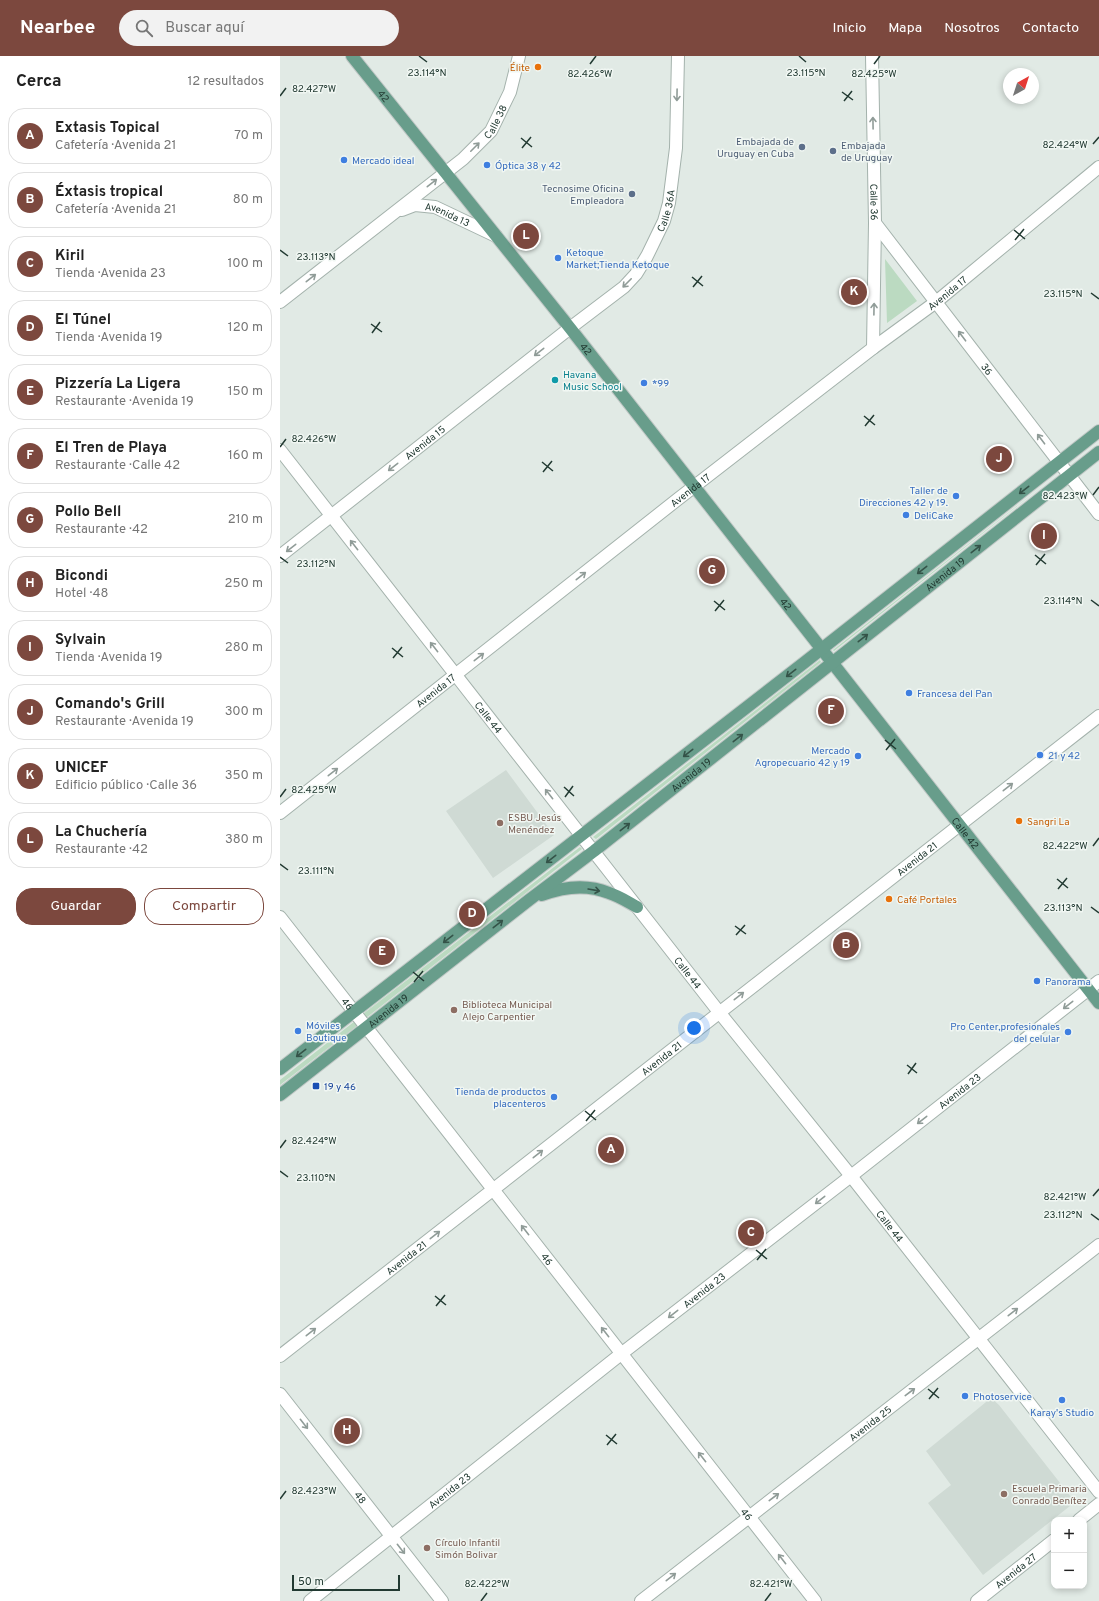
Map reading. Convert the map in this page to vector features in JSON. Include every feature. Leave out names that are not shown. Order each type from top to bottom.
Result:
[{"type":"main road","name":"42","points":[[352,56],[570,328],[833,663]]},
{"type":"main road","name":"Avenida 19","points":[[280,1069],[582,836],[1099,431]]},
{"type":"main road","name":"Avenida 19","points":[[280,1095],[594,851],[1099,452]]},
{"type":"main road","name":"Calle 42","points":[[833,663],[1099,1004]]},
{"type":"main road","points":[[529,900],[555,890],[579,887],[608,892],[637,907]]},
{"type":"street","name":"Calle 38","points":[[446,172],[463,159],[491,131],[510,92],[519,56]]},
{"type":"street","name":"Calle 36A","points":[[570,328],[624,287],[636,274],[647,256],[664,220],[671,188],[676,148],[678,56]]},
{"type":"street","name":"Calle 36","points":[[872,56],[875,223],[873,348]]},
{"type":"street","name":"Avenida 17","points":[[280,813],[694,487],[873,348],[936,302],[1099,167]]},
{"type":"street","name":"Avenida 13","points":[[280,302],[446,172]]},
{"type":"street","name":"Avenida 13","points":[[395,212],[415,205],[435,207],[496,236]]},
{"type":"street","name":"36","points":[[875,223],[1099,514]]},
{"type":"street","name":"Avenida 15","points":[[280,556],[570,328]]},
{"type":"street","name":"Calle 44","points":[[280,450],[719,1012],[851,1176],[1099,1492]]},
{"type":"street","name":"Avenida 21","points":[[280,1356],[1099,716]]},
{"type":"street","name":"46","points":[[280,917],[814,1601]]},
{"type":"street","name":"Avenida 23","points":[[310,1601],[621,1354],[1099,981]]},
{"type":"street","name":"Avenida 25","points":[[641,1601],[748,1516],[1099,1245]]},
{"type":"street","name":"48","points":[[280,1394],[442,1601]]},
{"type":"street","points":[[1083,1517],[1099,1504]]},
{"type":"street","name":"Avenida 27","points":[[977,1601],[1051,1542]]},
{"type":"shaded area","name":"ESBU Jesús Menéndez","points":[[506,770],[554,835],[493,878],[446,811]]},
{"type":"shaded area","name":"Escuela Primaria Conrado Benítez","points":[[991,1398],[999,1405],[1075,1502],[1056,1517],[1051,1517],[1051,1521],[983,1575],[928,1503],[951,1485],[926,1451]]},
{"type":"green space","points":[[885,259],[917,301],[887,323]]},
{"type":"green space","points":[[1059,473],[834,651],[833,650]]},
{"type":"green space","points":[[820,660],[821,662],[596,839],[593,837]]},
{"type":"green space","points":[[580,847],[582,849],[366,1018],[363,1014]]},
{"type":"green space","points":[[355,1021],[358,1025],[280,1085],[280,1080]]},
{"type":"place","name":"Élite","points":[[538,67]]},
{"type":"place","name":"Embajada de Uruguay en Cuba","points":[[802,147]]},
{"type":"place","name":"Embajada de Uruguay","points":[[833,151]]},
{"type":"place","name":"Mercado ideal","points":[[344,160]]},
{"type":"place","name":"Óptica 38 y 42","points":[[487,165]]},
{"type":"place","name":"Tecnosime Oficina Empleadora","points":[[632,194]]},
{"type":"place","name":"La Chuchería","points":[[526,236]]},
{"type":"place","name":"Ketoque Market;Tienda Ketoque","points":[[558,258]]},
{"type":"place","name":"UNICEF","points":[[854,292]]},
{"type":"place","name":"Havana Music School","points":[[555,380]]},
{"type":"place","name":"*99","points":[[644,383]]},
{"type":"place","name":"Comando's Grill","points":[[999,459]]},
{"type":"place","name":"Taller de Direcciones 42 y 19.","points":[[956,496]]},
{"type":"place","name":"DeliCake","points":[[906,515]]},
{"type":"place","name":"Sylvain","points":[[1044,536]]},
{"type":"place","name":"Pollo Bell","points":[[712,571]]},
{"type":"place","name":"Francesa del Pan","points":[[909,693]]},
{"type":"place","name":"El Tren de Playa","points":[[831,711]]},
{"type":"place","name":"21 y 42","points":[[1040,755]]},
{"type":"place","name":"Mercado Agropecuario 42 y 19","points":[[858,756]]},
{"type":"place","name":"Sangri La","points":[[1019,821]]},
{"type":"place","name":"ESBU Jesús Menéndez","points":[[500,823]]},
{"type":"place","name":"Café Portales","points":[[889,899]]},
{"type":"place","name":"El Túnel","points":[[472,914]]},
{"type":"place","name":"Éxtasis tropical","points":[[846,945]]},
{"type":"place","name":"Pizzería La Ligera","points":[[382,952]]},
{"type":"place","name":"Panorama","points":[[1037,981]]},
{"type":"place","name":"Biblioteca Municipal Alejo Carpentier","points":[[454,1010]]},
{"type":"place","name":"Móviles Boutique","points":[[298,1031]]},
{"type":"place","name":"Pro Center,profesionales del celular","points":[[1068,1032]]},
{"type":"place","name":"19 y 46","points":[[316,1086]]},
{"type":"place","name":"Tienda de productos placenteros","points":[[554,1097]]},
{"type":"place","name":"Extasis Topical","points":[[611,1150]]},
{"type":"place","name":"Kiril","points":[[751,1233]]},
{"type":"place","name":"Photoservice","points":[[965,1396]]},
{"type":"place","name":"Karay's Studio","points":[[1062,1400]]},
{"type":"place","name":"Bicondi","points":[[347,1431]]},
{"type":"place","name":"Escuela Primaria Conrado Benítez","points":[[1004,1494]]},
{"type":"place","name":"Círculo Infantil Simón Bolivar","points":[[427,1548]]}]
